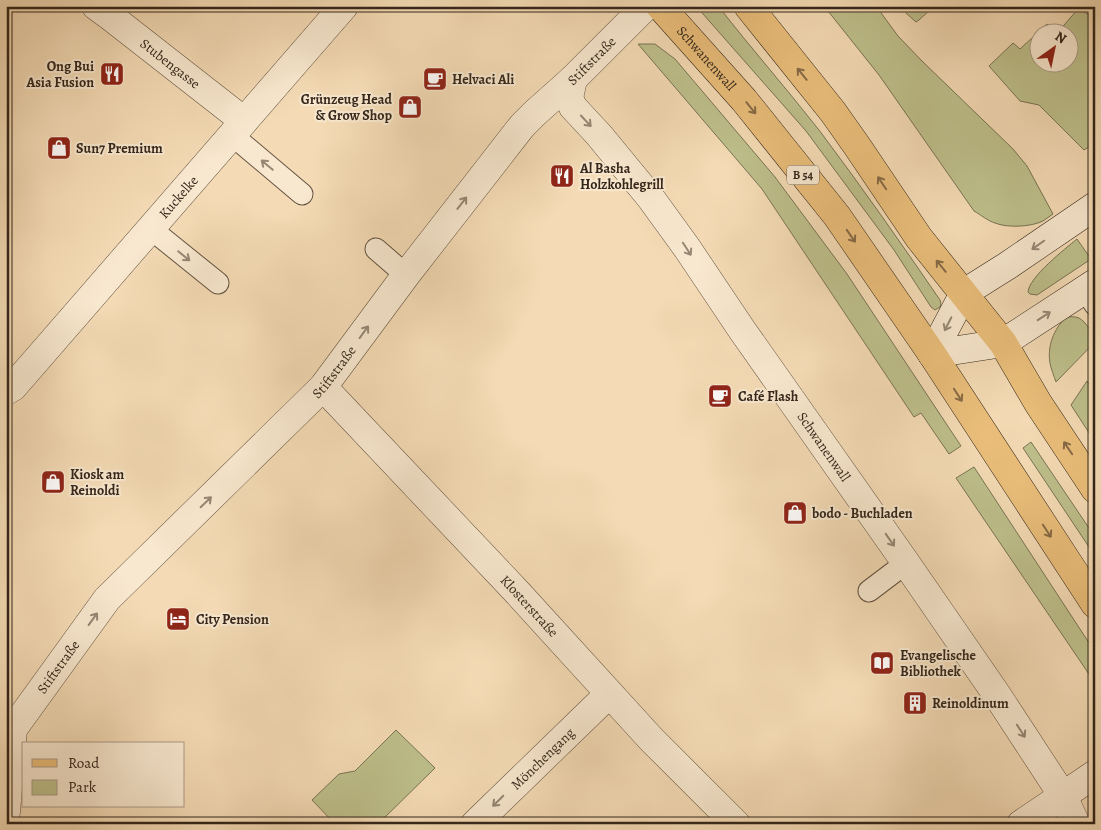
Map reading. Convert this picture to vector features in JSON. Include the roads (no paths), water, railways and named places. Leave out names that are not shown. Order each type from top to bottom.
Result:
[{"type":"main road","name":"Schwanenwall","points":[[660,6],[744,100],[837,216],[932,354],[1095,604]]},
{"type":"main road","points":[[748,6],[833,112],[919,238],[1003,343],[1038,403],[1095,489]]},
{"type":"street","name":"Stubengasse","points":[[96,6],[111,16],[238,128]]},
{"type":"street","name":"Kuckelke","points":[[8,393],[344,6]]},
{"type":"street","name":"Stiftstraße","points":[[10,746],[106,599],[323,387],[406,275],[522,126],[573,79],[646,6]]},
{"type":"street","name":"Schwanenwall","points":[[573,79],[569,98],[573,107],[650,196],[997,695],[1063,796],[1076,824]]},
{"type":"street","points":[[932,354],[964,293],[1095,206]]},
{"type":"street","points":[[932,354],[1003,343],[1092,292]]},
{"type":"street","name":"Klosterstraße","points":[[323,387],[517,592],[651,739],[736,824]]},
{"type":"street","name":"Mönchengang","points":[[475,824],[609,694]]},
{"type":"street","points":[[6,812],[10,746]]},
{"type":"street","points":[[1020,824],[1095,774]]},
{"type":"lane","points":[[238,128],[302,194]]},
{"type":"lane","points":[[151,229],[218,283]]},
{"type":"lane","points":[[376,249],[406,275]]},
{"type":"lane","points":[[870,591],[906,564]]},
{"type":"place","name":"Ong Bui Asia Fusion","points":[[112,74]]},
{"type":"place","name":"Helvaci Ali","points":[[435,79]]},
{"type":"place","name":"Grünzeug Head & Grow Shop","points":[[410,107]]},
{"type":"place","name":"Sun7 Premium","points":[[59,148]]},
{"type":"place","name":"Al Basha Holzkohlegrill","points":[[562,176]]},
{"type":"place","name":"Café Flash","points":[[720,396]]},
{"type":"place","name":"Kiosk am Reinoldi","points":[[53,482]]},
{"type":"place","name":"bodo - Buchladen","points":[[795,513]]},
{"type":"place","name":"City Pension","points":[[178,619]]},
{"type":"place","name":"Evangelische Bibliothek","points":[[882,663]]},
{"type":"place","name":"Reinoldinum","points":[[915,703]]}]
